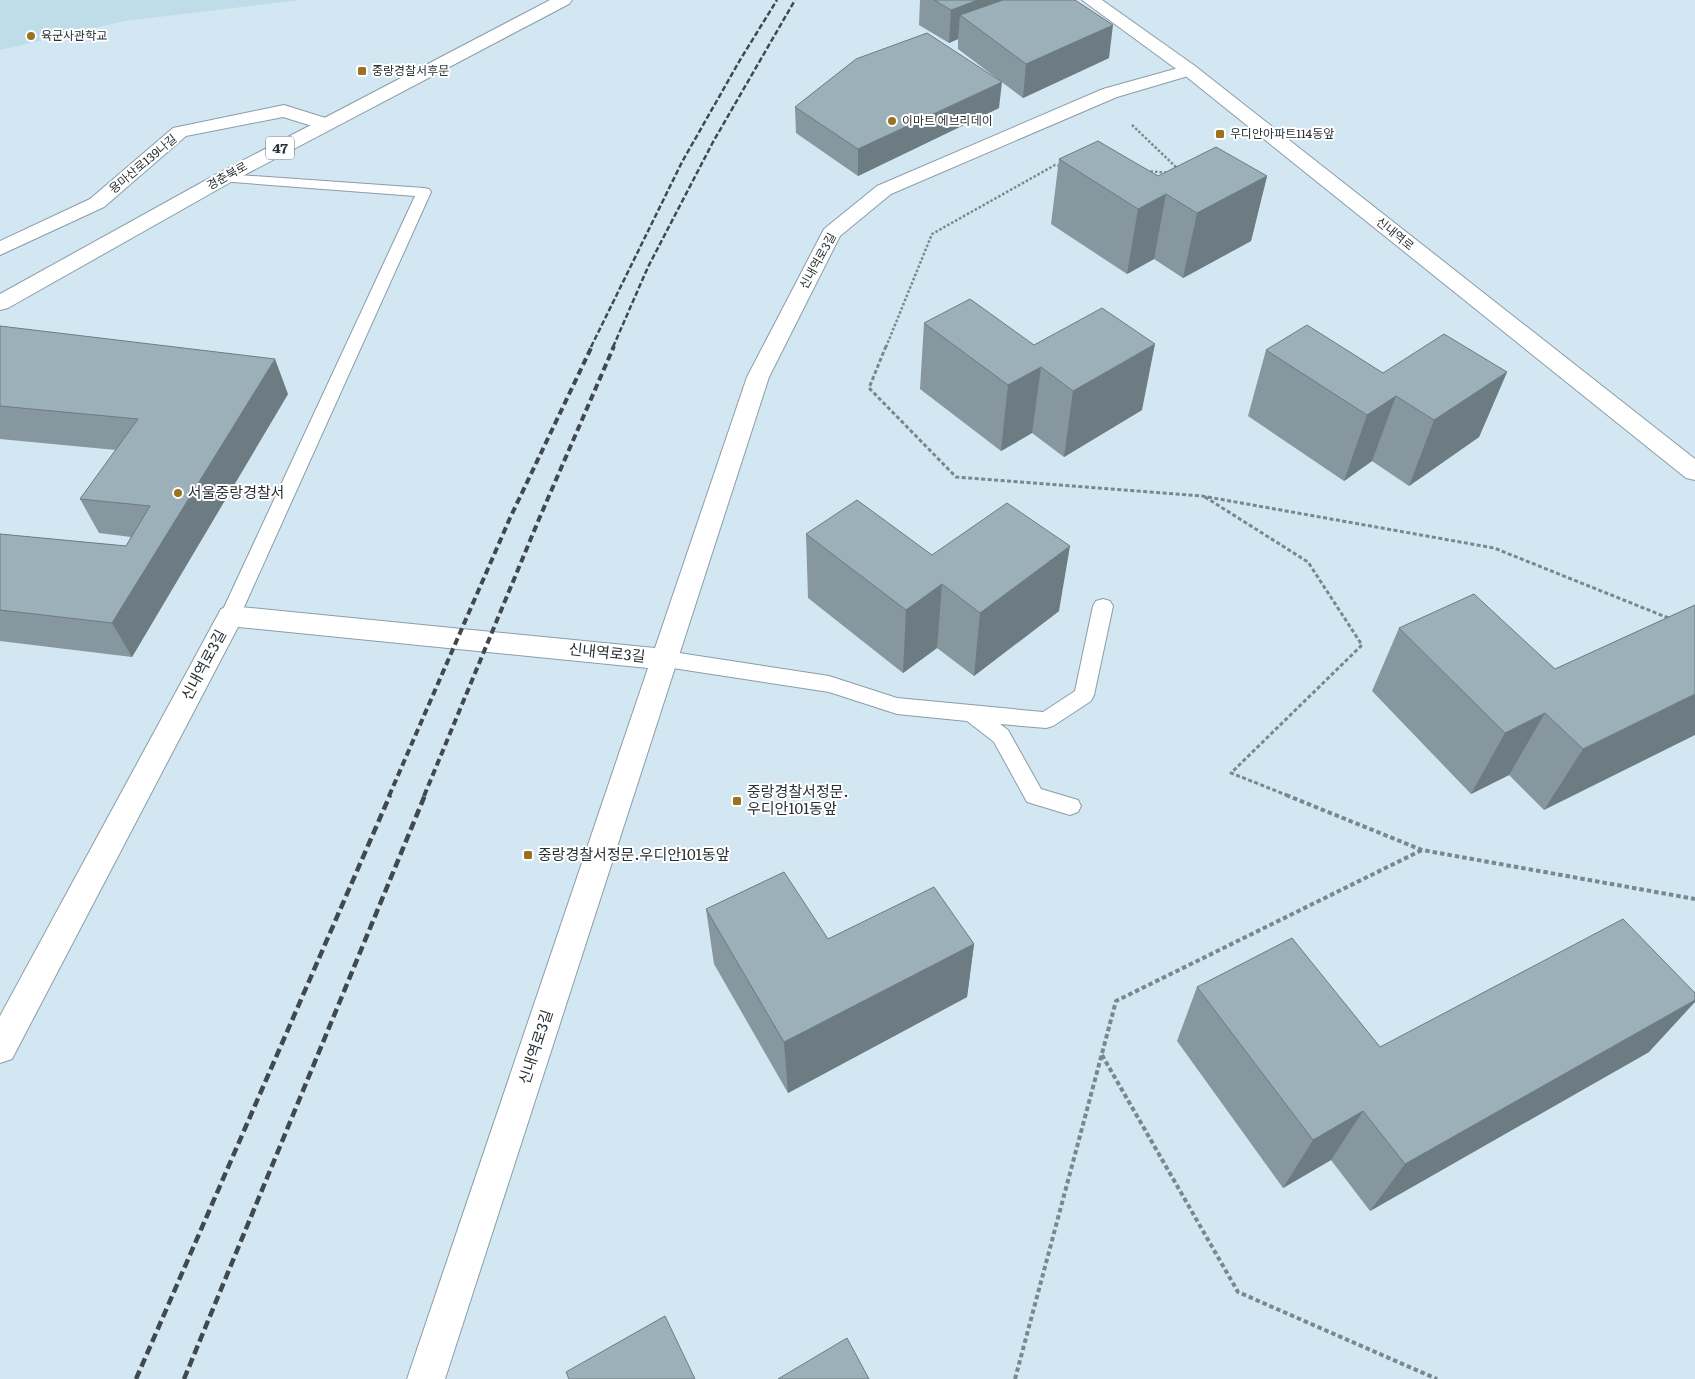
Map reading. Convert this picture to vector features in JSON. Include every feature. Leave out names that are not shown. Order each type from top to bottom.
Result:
[{"type":"street","name":"경춘북로","points":[[0,303],[224,178],[563,0]]},
{"type":"street","name":"신내역로","points":[[1091,0],[1189,70],[1695,472]]},
{"type":"street","name":"신내역로3길","points":[[426,1379],[758,377],[831,233],[884,190],[1110,93],[1189,70]]},
{"type":"street","name":"용마산로139나길","points":[[0,249],[97,203],[180,132],[284,111],[325,124]]},
{"type":"street","name":"신내역로3길","points":[[0,1048],[230,616],[666,658]]},
{"type":"lane","points":[[224,178],[424,192],[230,616]]},
{"type":"lane","points":[[666,658],[829,684],[896,706],[1046,720],[1084,695],[1103,606]]},
{"type":"lane","points":[[972,714],[1001,736],[1034,796],[1070,806]]},
{"type":"path","points":[[1132,124],[1182,174],[1143,171]]},
{"type":"path","points":[[1065,166],[1055,165],[932,234],[869,388],[956,477],[1202,496],[1494,548],[1677,622]]},
{"type":"path","points":[[1202,496],[1308,562],[1362,645],[1232,773],[1422,850],[1695,899]]},
{"type":"path","points":[[1015,1379],[1116,1001],[1422,850]]},
{"type":"path","points":[[1102,1054],[1238,1292],[1437,1379]]},
{"type":"shaded area","name":"육군사관학교","points":[[0,0],[301,0],[125,21],[0,50]]},
{"type":"building","points":[[934,0],[978,0],[951,10]]},
{"type":"building","points":[[1003,0],[1075,0],[1113,25],[1026,64],[960,15]]},
{"type":"building","points":[[927,33],[1002,82],[858,149],[795,107],[856,59]]},
{"type":"building","points":[[1098,141],[1158,176],[1216,147],[1267,176],[1197,213],[1166,194],[1138,209],[1059,159]]},
{"type":"building","points":[[970,299],[1034,345],[1102,308],[1155,344],[1073,391],[1041,367],[1008,385],[924,323]]},
{"type":"building","points":[[1307,325],[1383,373],[1444,334],[1507,372],[1434,420],[1396,396],[1367,415],[1266,350]]},
{"type":"building","points":[[0,326],[275,359],[112,623],[0,610],[0,534],[126,546],[150,506],[80,499],[138,419],[0,406]]},
{"type":"building","points":[[857,500],[932,555],[1007,503],[1070,546],[980,613],[942,584],[906,610],[806,534]]},
{"type":"building","points":[[1474,594],[1555,669],[1695,605],[1695,694],[1583,749],[1545,713],[1505,733],[1399,628]]},
{"type":"building","points":[[784,872],[828,939],[934,887],[974,944],[784,1042],[706,909]]},
{"type":"building","points":[[1623,919],[1695,993],[1695,1000],[1405,1164],[1363,1111],[1313,1140],[1197,987],[1292,938],[1380,1047]]},
{"type":"building","points":[[665,1316],[695,1379],[569,1379],[566,1372]]},
{"type":"building","points":[[847,1338],[869,1379],[778,1379]]},
{"type":"railway","points":[[591,347],[682,162],[740,60],[777,0]]},
{"type":"railway","points":[[613,347],[648,267],[713,142],[795,0]]},
{"type":"railway","points":[[389,796],[510,518],[592,346]]},
{"type":"railway","points":[[424,796],[539,519],[614,346]]},
{"type":"railway","points":[[136,1379],[390,795]]},
{"type":"railway","points":[[184,1379],[425,795]]},
{"type":"place","name":"육군사관학교","points":[[31,36]]},
{"type":"place","name":"중랑경찰서후문","points":[[362,71]]},
{"type":"place","name":"이마트 에브리데이","points":[[892,121]]},
{"type":"place","name":"우디안아파트114동앞","points":[[1220,134]]},
{"type":"place","name":"서울중랑경찰서","points":[[178,493]]},
{"type":"place","name":"중랑경찰서정문. 우디안101동앞","points":[[737,801]]},
{"type":"place","name":"중랑경찰서정문.우디안101동앞","points":[[528,855]]}]
